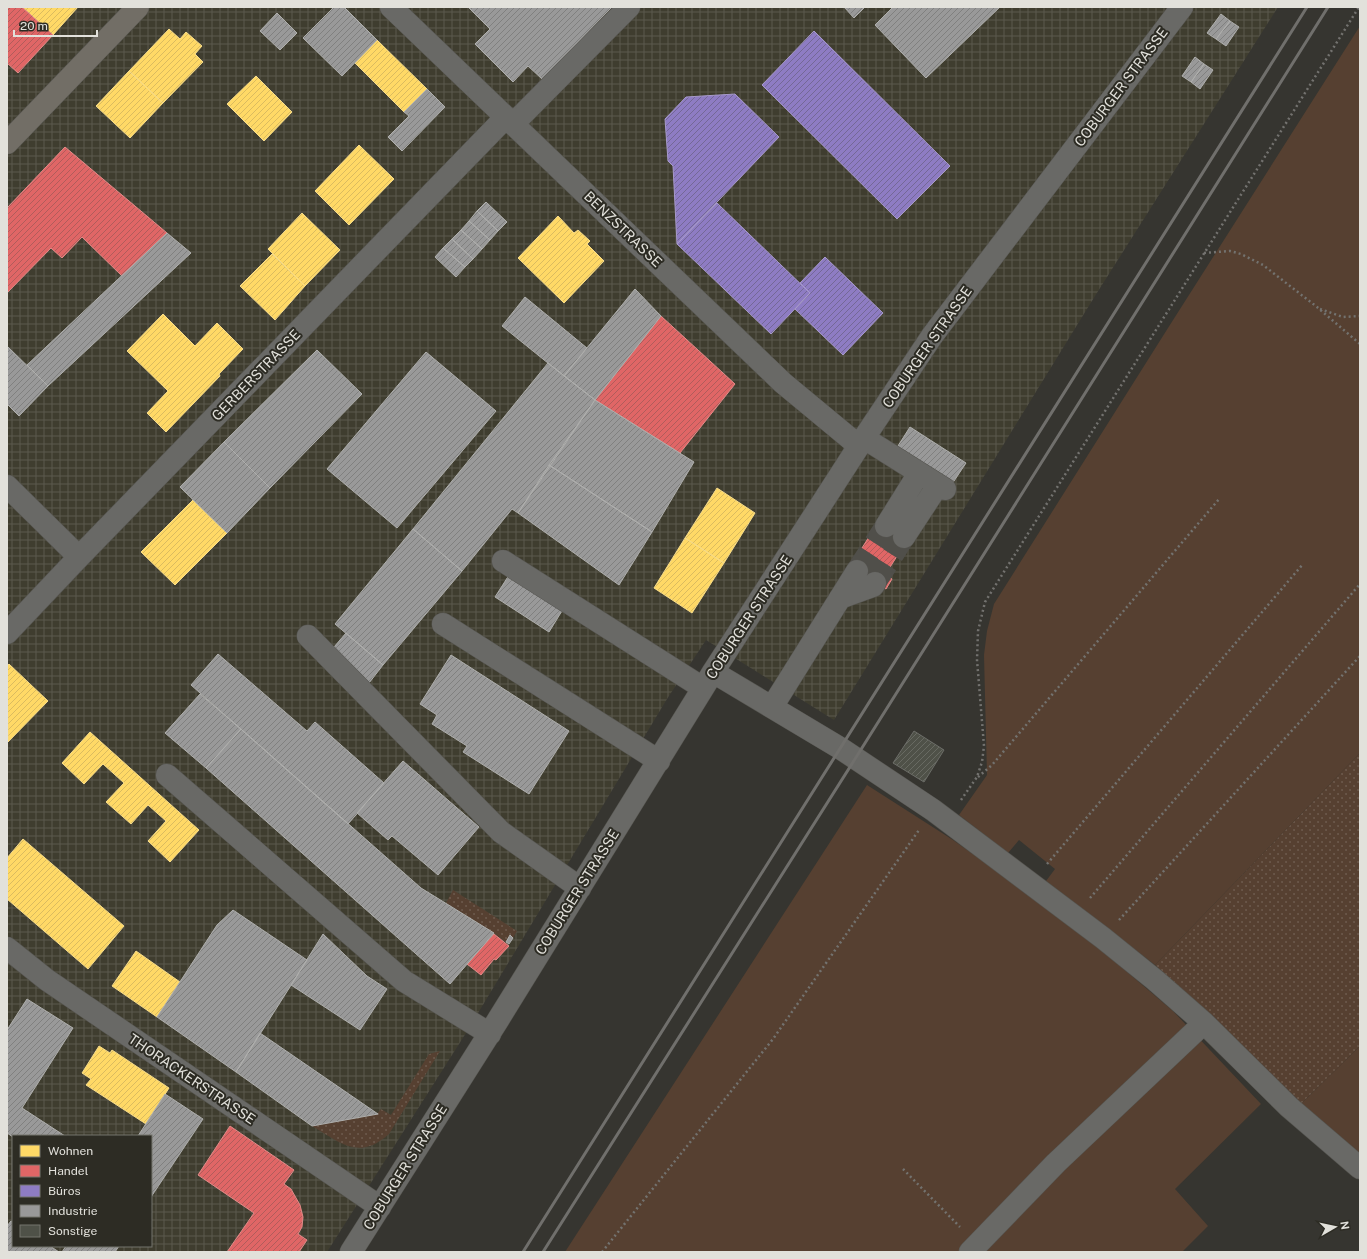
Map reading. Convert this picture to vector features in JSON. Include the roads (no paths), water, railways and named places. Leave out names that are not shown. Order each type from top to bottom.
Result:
[{"type":"main road","points":[[10,133],[138,7]]},
{"type":"street","name":"BENZSTRASSE","points":[[391,7],[783,383],[862,442],[920,473],[941,487],[904,537]]},
{"type":"street","name":"GERBERSTRASSE","points":[[7,633],[79,557],[509,120],[629,7]]},
{"type":"street","name":"COBURGER STRASSE","points":[[351,1252],[490,1034],[708,680],[932,336],[1182,7]]},
{"type":"street","points":[[886,526],[920,473]]},
{"type":"street","points":[[7,486],[79,557]]},
{"type":"street","points":[[503,561],[708,680],[772,707],[840,748],[940,815],[1103,938],[1155,980],[1204,1024],[1289,1107],[1360,1168]]},
{"type":"street","points":[[772,707],[857,571]]},
{"type":"street","points":[[840,598],[873,586],[875,583]]},
{"type":"street","points":[[443,624],[659,761]]},
{"type":"street","points":[[308,636],[501,832],[580,888]]},
{"type":"street","points":[[167,775],[404,981],[490,1034]]},
{"type":"street","name":"THORACKERSTRASSE","points":[[7,948],[47,980],[380,1207]]},
{"type":"street","points":[[974,1248],[1056,1163],[1204,1024]]},
{"type":"tunnel","points":[[857,571],[886,526]]},
{"type":"tunnel","points":[[875,583],[904,537]]},
{"type":"railway","points":[[523,1252],[1307,7]]},
{"type":"railway","points":[[543,1252],[1328,7]]}]
